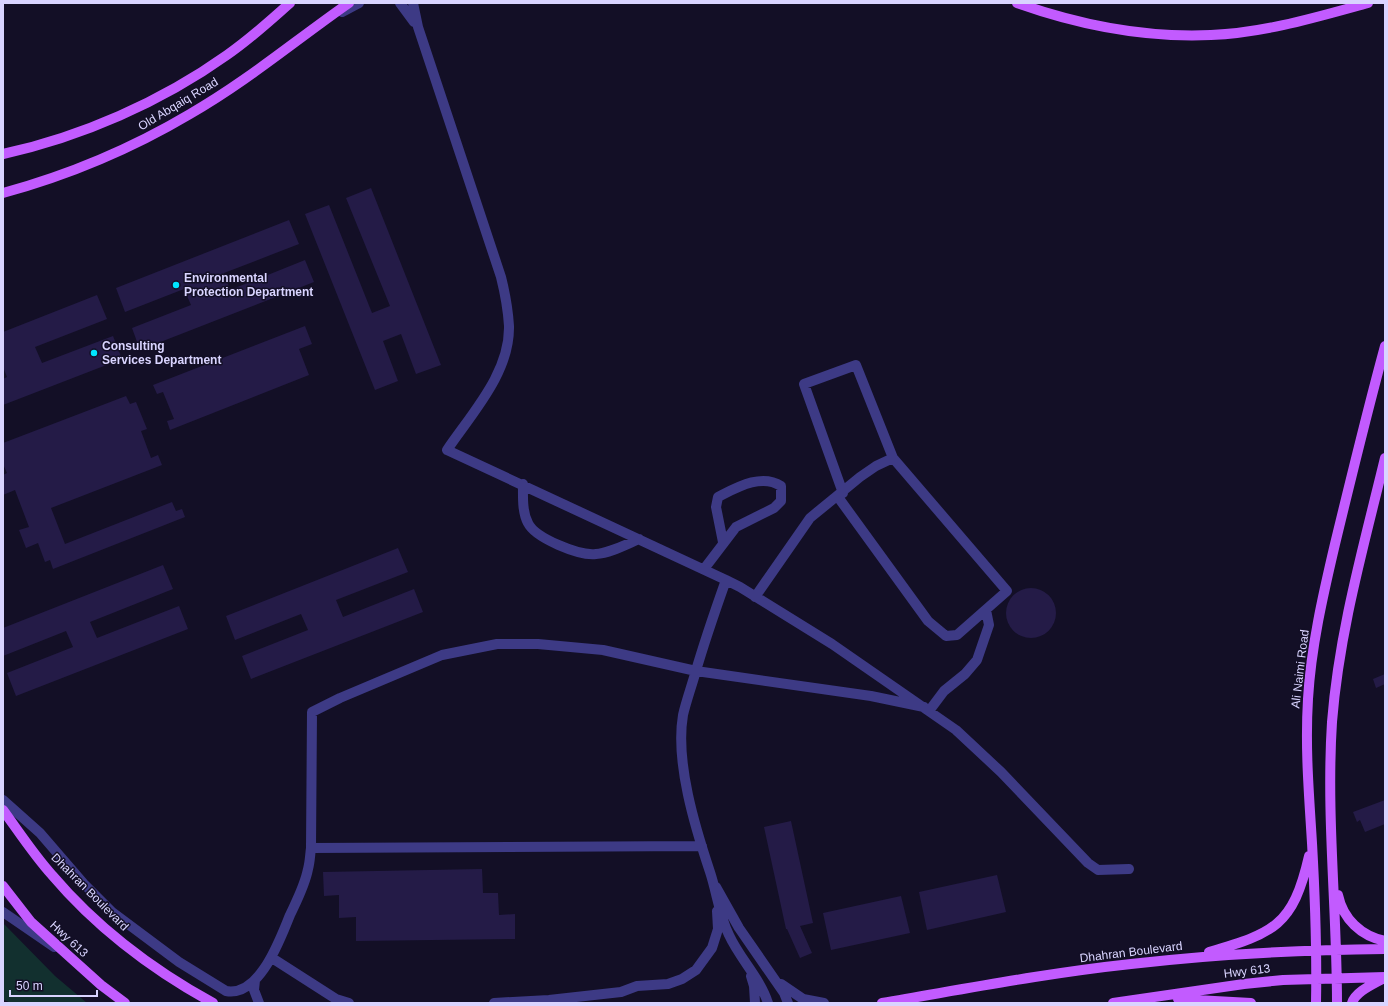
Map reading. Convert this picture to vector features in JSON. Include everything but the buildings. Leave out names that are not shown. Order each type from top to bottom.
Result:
[{"type":"main road","name":"Old Abqaiq Road","points":[[3,154],[98,124],[134,109],[170,90],[227,55],[290,3]]},
{"type":"main road","name":"Old Abqaiq Road","points":[[3,193],[36,184],[77,170],[111,156],[191,114],[235,85],[349,3]]},
{"type":"main road","points":[[1017,3],[1079,22],[1122,31],[1170,35],[1198,35],[1254,30],[1300,22],[1368,3]]},
{"type":"main road","name":"Ali Naimi Road","points":[[1316,1003],[1317,979],[1312,843],[1306,773],[1308,697],[1314,647],[1325,589],[1353,467],[1385,346]]},
{"type":"main road","points":[[1337,1003],[1330,771],[1332,721],[1347,616],[1385,458]]},
{"type":"main road","name":"Dhahran Boulevard","points":[[3,810],[53,876],[105,928],[139,956],[179,984],[213,1003]]},
{"type":"main road","points":[[1188,958],[1245,941],[1273,927],[1285,916],[1302,885],[1312,843]]},
{"type":"main road","points":[[1333,876],[1340,907],[1347,917],[1354,925],[1365,933],[1376,939],[1385,941]]},
{"type":"main road","name":"Hwy 613","points":[[3,886],[31,922],[67,956],[125,1003]]},
{"type":"main road","name":"Dhahran Boulevard","points":[[882,1003],[1034,977],[1188,958],[1316,950],[1385,949]]},
{"type":"main road","points":[[1352,1003],[1353,1000],[1366,988],[1385,977]]},
{"type":"main road","name":"Hwy 613","points":[[1113,1003],[1244,984],[1337,978],[1385,977]]},
{"type":"main road","points":[[1154,998],[1251,1003]]},
{"type":"street","points":[[312,29],[359,3]]},
{"type":"street","points":[[400,3],[418,27]]},
{"type":"street","points":[[413,3],[418,27],[501,277],[506,300],[509,327],[506,352],[497,374],[481,401],[447,450],[523,484],[726,580],[832,644],[956,730],[1001,772],[1088,863],[1098,870],[1129,869]]},
{"type":"street","points":[[856,365],[893,458],[1007,591],[957,635],[946,636],[928,621],[840,495],[804,384],[856,365]]},
{"type":"street","points":[[755,597],[810,518],[840,495],[860,477],[876,466],[893,458]]},
{"type":"street","points":[[704,569],[723,542],[736,527],[774,508],[781,501],[781,486],[773,480],[762,480],[739,487],[718,497],[716,507],[723,542]]},
{"type":"street","points":[[523,484],[524,506],[528,524],[544,538],[581,553],[595,554],[639,539]]},
{"type":"street","points":[[494,1003],[549,1000],[621,992],[637,986],[668,984],[682,979],[696,970],[705,960],[712,948],[718,929],[716,901],[686,778],[682,743],[683,716],[726,580]]},
{"type":"street","points":[[927,709],[944,691],[965,674],[977,660],[989,625],[986,610]]},
{"type":"street","points":[[3,800],[40,833],[73,872],[112,912],[178,962],[226,991],[239,991],[255,980],[272,958],[302,889],[308,869],[311,848],[312,712],[340,698],[442,654],[497,644],[538,644],[603,650],[696,671],[871,696],[927,709]]},
{"type":"street","points":[[311,848],[702,846]]},
{"type":"street","points":[[712,880],[739,928],[784,993],[788,1003]]},
{"type":"street","points":[[716,901],[729,935],[761,986],[768,1003]]},
{"type":"street","points":[[3,912],[67,956]]},
{"type":"street","points":[[272,958],[336,999],[349,1003]]},
{"type":"street","points":[[744,960],[754,986],[755,1003]]},
{"type":"street","points":[[255,980],[254,990],[259,1003]]},
{"type":"street","points":[[776,981],[803,999],[824,1003]]},
{"type":"green space","points":[[3,923],[55,976],[87,1003],[11,1003],[4,1000]]},
{"type":"place","name":"Environmental Protection Department","points":[[176,285]]},
{"type":"place","name":"Consulting Services Department","points":[[94,353]]}]
